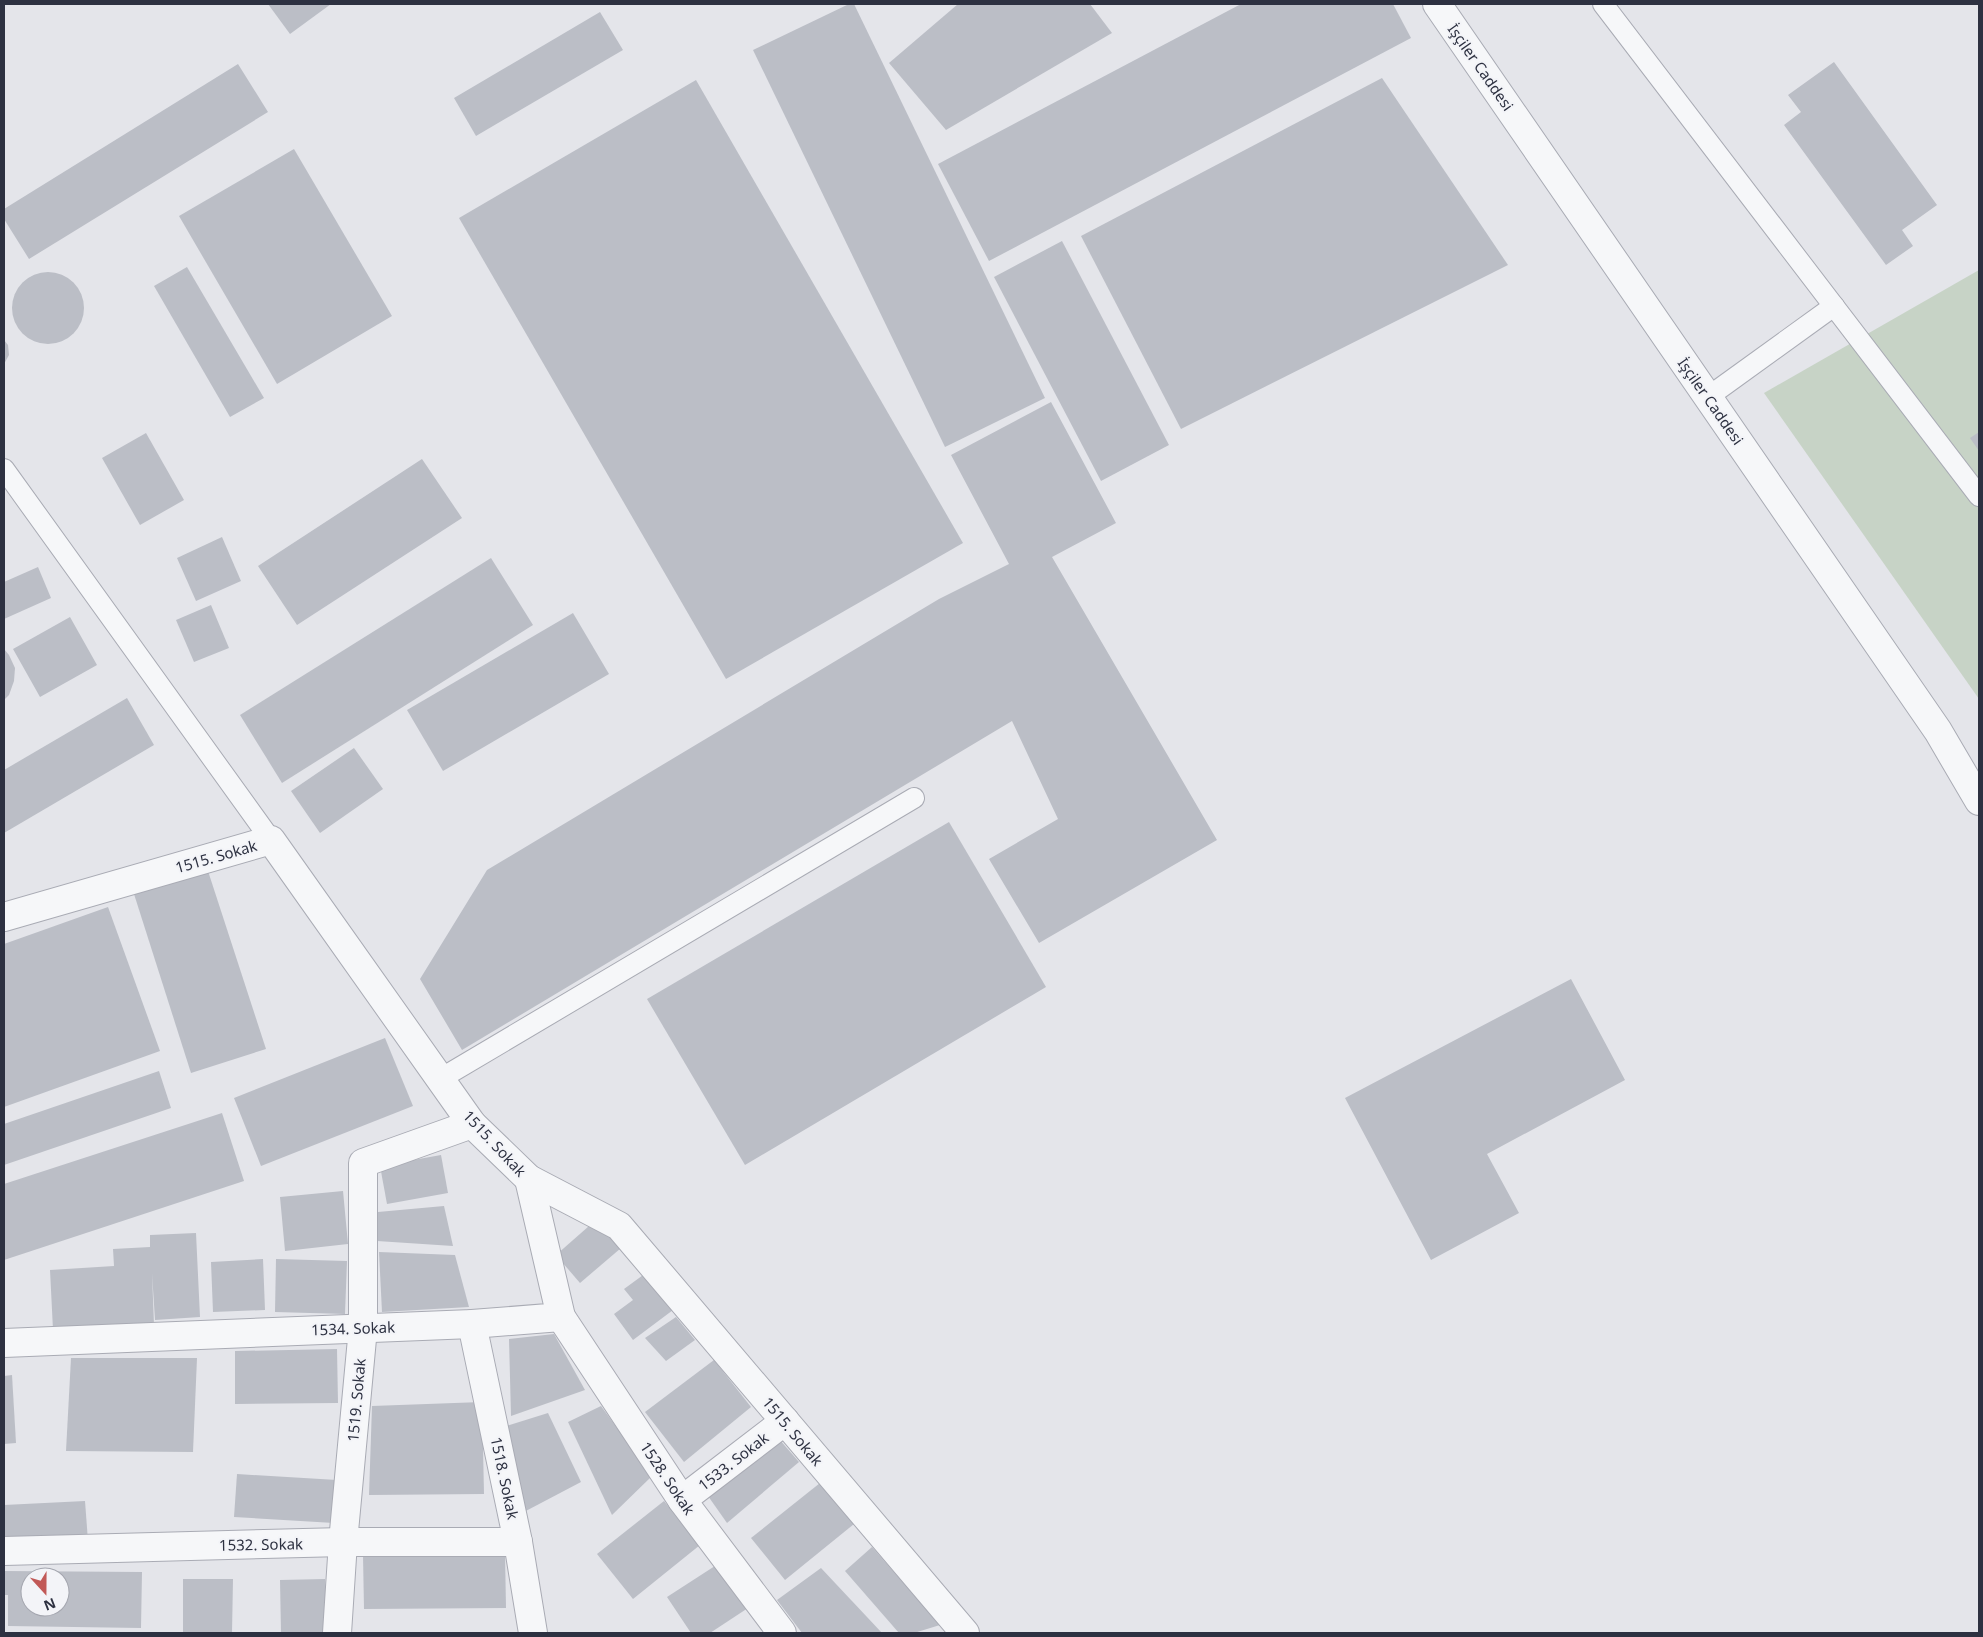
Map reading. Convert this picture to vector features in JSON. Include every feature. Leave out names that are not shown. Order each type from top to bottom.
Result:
[{"type":"street","name":"İşçiler Caddesi","points":[[1438,4],[1938,731],[1979,801]]},
{"type":"street","name":"1515. Sokak","points":[[4,918],[271,840],[472,1124],[529,1179],[619,1226],[965,1633]]},
{"type":"street","name":"1519. Sokak","points":[[337,1633],[342,1542],[363,1328],[363,1163],[472,1124]]},
{"type":"street","points":[[529,1179],[561,1317]]},
{"type":"street","name":"1534. Sokak","points":[[4,1343],[472,1324],[561,1317]]},
{"type":"street","name":"1528. Sokak","points":[[561,1317],[682,1500],[782,1633]]},
{"type":"street","name":"1518. Sokak","points":[[472,1324],[518,1542],[533,1633]]},
{"type":"street","name":"1533. Sokak","points":[[682,1500],[785,1421]]},
{"type":"street","name":"1532. Sokak","points":[[4,1551],[342,1542],[518,1542]]},
{"type":"lane","points":[[1603,4],[1979,496]]},
{"type":"lane","points":[[1708,396],[1834,306]]},
{"type":"lane","points":[[4,469],[271,840]]},
{"type":"lane","points":[[440,1079],[914,798]]},
{"type":"green space","points":[[1979,270],[1979,699],[1764,393]]},
{"type":"building","points":[[268,4],[331,4],[290,34]]},
{"type":"building","points":[[849,4],[854,4],[1045,398],[945,447],[753,50]]},
{"type":"building","points":[[958,4],[1090,4],[1112,33],[946,130],[889,63]]},
{"type":"building","points":[[1241,4],[1393,4],[1411,38],[989,261],[938,164]]},
{"type":"building","points":[[600,12],[623,50],[476,136],[454,98]]},
{"type":"building","points":[[1834,62],[1937,205],[1902,230],[1913,246],[1886,265],[1784,125],[1801,112],[1788,95]]},
{"type":"building","points":[[238,64],[268,112],[29,259],[4,219],[4,209]]},
{"type":"building","points":[[1382,78],[1508,265],[1181,429],[1081,236]]},
{"type":"building","points":[[696,80],[963,543],[726,679],[459,218]]},
{"type":"building","points":[[294,149],[392,316],[277,384],[179,216]]},
{"type":"building","points":[[1062,241],[1169,445],[1101,481],[994,277]]},
{"type":"building","points":[[187,267],[264,398],[230,417],[154,286]]},
{"type":"building","points":[[48,272],[68,278],[78,288],[84,308],[78,328],[68,338],[48,344],[28,338],[18,328],[12,308],[18,288],[28,278]]},
{"type":"building","points":[[4,340],[8,345],[9,355],[4,364]]},
{"type":"building","points":[[1051,402],[1116,523],[1052,557],[1217,840],[1039,943],[989,859],[1058,819],[1012,721],[462,1050],[420,979],[487,870],[939,599],[1009,564],[951,455]]},
{"type":"building","points":[[1979,432],[1979,451],[1970,438]]},
{"type":"building","points":[[146,433],[184,500],[140,525],[102,458]]},
{"type":"building","points":[[422,459],[462,518],[297,625],[258,566]]},
{"type":"building","points":[[222,537],[241,581],[196,601],[177,558]]},
{"type":"building","points":[[491,558],[533,625],[282,783],[240,715]]},
{"type":"building","points":[[38,567],[51,598],[4,619],[4,582]]},
{"type":"building","points":[[211,605],[229,648],[194,662],[176,620]]},
{"type":"building","points":[[573,613],[609,674],[443,771],[407,710]]},
{"type":"building","points":[[70,617],[97,665],[40,697],[13,649]]},
{"type":"building","points":[[4,649],[15,668],[14,681],[9,695],[4,700]]},
{"type":"building","points":[[127,698],[154,745],[4,833],[4,770]]},
{"type":"building","points":[[354,748],[383,789],[320,833],[291,791]]},
{"type":"building","points":[[949,822],[1046,987],[745,1165],[647,999]]},
{"type":"building","points":[[208,871],[266,1049],[191,1073],[134,894]]},
{"type":"building","points":[[108,907],[160,1051],[4,1107],[4,944]]},
{"type":"building","points":[[1571,979],[1625,1080],[1487,1154],[1519,1213],[1431,1260],[1345,1098]]},
{"type":"building","points":[[385,1038],[413,1106],[261,1166],[234,1098]]},
{"type":"building","points":[[159,1071],[171,1108],[4,1165],[4,1124]]},
{"type":"building","points":[[222,1113],[244,1181],[4,1260],[4,1184]]},
{"type":"building","points":[[441,1155],[448,1193],[387,1204],[380,1166]]},
{"type":"building","points":[[343,1191],[348,1244],[285,1251],[280,1197]]},
{"type":"building","points":[[444,1206],[453,1246],[377,1241],[378,1212]]},
{"type":"building","points":[[597,1219],[621,1248],[580,1283],[556,1255]]},
{"type":"building","points":[[196,1233],[200,1317],[155,1320],[152,1273],[154,1325],[53,1330],[50,1270],[114,1266],[113,1249],[150,1247],[150,1235]]},
{"type":"building","points":[[379,1252],[455,1255],[469,1307],[382,1312]]},
{"type":"building","points":[[263,1259],[265,1310],[213,1312],[211,1262]]},
{"type":"building","points":[[276,1259],[347,1261],[345,1314],[275,1312]]},
{"type":"building","points":[[650,1270],[677,1307],[633,1340],[614,1314],[633,1300],[624,1289]]},
{"type":"building","points":[[676,1317],[695,1340],[666,1361],[645,1338]]},
{"type":"building","points":[[554,1334],[585,1390],[511,1416],[509,1339]]},
{"type":"building","points":[[337,1349],[338,1403],[235,1404],[235,1351]]},
{"type":"building","points":[[71,1358],[197,1358],[193,1452],[66,1451]]},
{"type":"building","points":[[714,1360],[751,1407],[684,1462],[645,1412]]},
{"type":"building","points":[[12,1375],[16,1443],[4,1444],[4,1376]]},
{"type":"building","points":[[482,1402],[484,1494],[369,1495],[372,1406]]},
{"type":"building","points":[[601,1406],[652,1476],[612,1515],[568,1422]]},
{"type":"building","points":[[548,1413],[581,1482],[522,1513],[506,1426]]},
{"type":"building","points":[[779,1439],[799,1462],[727,1523],[708,1496]]},
{"type":"building","points":[[237,1474],[337,1480],[334,1523],[234,1517]]},
{"type":"building","points":[[820,1483],[854,1524],[785,1580],[751,1538]]},
{"type":"building","points":[[85,1501],[88,1541],[4,1546],[4,1505]]},
{"type":"building","points":[[664,1501],[700,1545],[633,1599],[597,1554]]},
{"type":"building","points":[[872,1547],[940,1625],[914,1633],[899,1633],[845,1571]]},
{"type":"building","points":[[505,1554],[506,1608],[364,1609],[363,1555]]},
{"type":"building","points":[[718,1564],[748,1608],[710,1633],[691,1633],[667,1597]]},
{"type":"building","points":[[821,1568],[882,1633],[802,1633],[777,1600]]},
{"type":"building","points":[[4,1571],[20,1571],[20,1617],[70,1617],[70,1571],[142,1572],[141,1628],[8,1626],[8,1595],[4,1595]]},
{"type":"building","points":[[183,1579],[233,1579],[232,1633],[183,1633]]},
{"type":"building","points":[[325,1579],[326,1633],[281,1633],[280,1580]]}]
